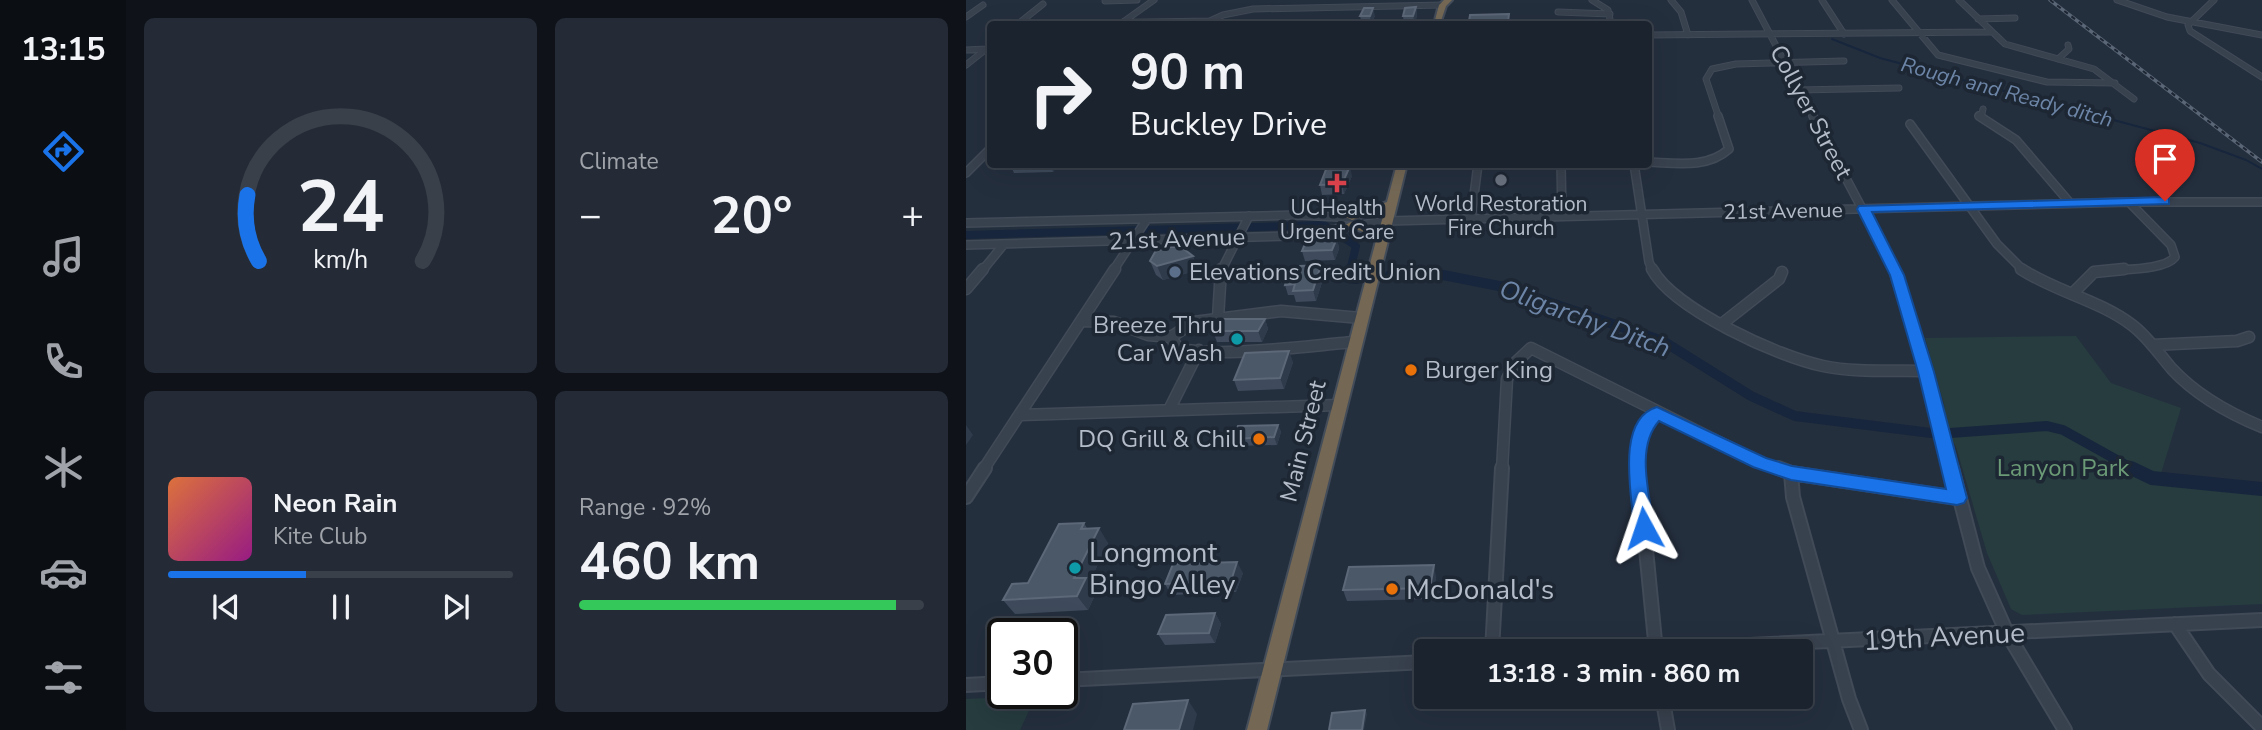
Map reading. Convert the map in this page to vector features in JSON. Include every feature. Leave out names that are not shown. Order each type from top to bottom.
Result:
[{"type":"highway","points":[[1438,21],[1443,2]]},
{"type":"highway","name":"Main Street","points":[[1257,730],[1401,168]]},
{"type":"highway","points":[[1351,221],[1392,204]]},
{"type":"highway","points":[[1351,221],[1383,235]]},
{"type":"street","points":[[1105,1],[1137,0]]},
{"type":"street","points":[[1124,21],[1154,0]]},
{"type":"street","points":[[1592,0],[1603,6],[1610,14],[1611,21]]},
{"type":"street","points":[[1671,0],[1682,12],[1688,35]]},
{"type":"street","name":"Collyer Street","points":[[1752,0],[1897,275],[1926,372],[1957,498],[1978,568],[2007,633],[2065,730]]},
{"type":"street","points":[[1822,0],[1844,34]]},
{"type":"street","points":[[1892,0],[1938,55],[2047,82],[2115,83]]},
{"type":"street","points":[[1959,0],[1991,32],[2012,47],[2094,69],[2134,99]]},
{"type":"street","points":[[2118,0],[2131,7],[2262,35]]},
{"type":"street","points":[[2214,0],[2188,25],[2190,31],[2262,77]]},
{"type":"street","points":[[1265,1],[1265,8]]},
{"type":"street","points":[[1211,21],[1233,12],[1265,8],[1443,2]]},
{"type":"street","points":[[1021,21],[1043,4]]},
{"type":"street","points":[[966,17],[983,5]]},
{"type":"street","points":[[1558,12],[1610,14]]},
{"type":"street","points":[[1978,19],[2015,18]]},
{"type":"street","points":[[1652,35],[1991,32]]},
{"type":"street","points":[[2058,59],[2070,49],[2068,45]]},
{"type":"street","points":[[966,50],[987,48]]},
{"type":"street","points":[[966,65],[987,49]]},
{"type":"street","points":[[1652,162],[1712,160],[1724,155],[1729,146],[1706,79],[1712,69],[1730,65],[1844,61]]},
{"type":"street","points":[[1798,90],[1899,88]]},
{"type":"street","points":[[1983,109],[1979,116],[1981,119],[1994,130],[2014,138],[2070,203]]},
{"type":"street","points":[[1910,124],[1969,206],[2017,266],[2049,285],[2073,293],[2122,317],[2152,345],[2179,377],[2200,394],[2262,428]]},
{"type":"street","points":[[966,173],[987,152]]},
{"type":"street","points":[[1471,219],[1477,168]]},
{"type":"street","points":[[1561,168],[1562,216]]},
{"type":"street","points":[[1635,168],[1649,262],[1654,274],[1677,297],[1723,323],[1802,361],[1826,366],[1926,372]]},
{"type":"street","points":[[2073,293],[2094,272],[2161,265],[2171,262],[2175,257],[2171,245],[2129,202]]},
{"type":"street","name":"21st Avenue","points":[[966,245],[1135,237],[1244,226],[1351,221],[2070,203],[2262,202]]},
{"type":"street","name":"21st Avenue","points":[[966,223],[1145,222],[1244,226],[1290,236],[1322,231],[1351,221]]},
{"type":"street","points":[[966,497],[1145,222]]},
{"type":"street","points":[[1218,318],[1221,266],[1244,226]]},
{"type":"street","points":[[966,289],[1004,244]]},
{"type":"street","points":[[1723,323],[1779,279],[1782,272]]},
{"type":"street","points":[[1081,321],[1114,321],[1149,335],[1171,337],[1194,323],[1281,311],[1361,318]]},
{"type":"street","points":[[1171,337],[1178,346],[1199,350],[1259,350],[1355,342]]},
{"type":"street","points":[[2152,345],[2237,341],[2249,337]]},
{"type":"street","points":[[1493,639],[1507,379],[1515,363],[1531,348],[1759,462],[1791,473],[1957,498]]},
{"type":"street","points":[[1169,410],[1199,350]]},
{"type":"street","points":[[1020,415],[1339,405]]},
{"type":"street","points":[[1655,639],[1636,449],[1643,428],[1657,413]]},
{"type":"street","points":[[1791,473],[1793,497],[1849,699],[1861,730]]},
{"type":"street","name":"19th Avenue","points":[[1813,643],[2262,620]]},
{"type":"street","points":[[2175,624],[2209,674],[2262,727]]},
{"type":"street","points":[[1078,679],[1414,663]]},
{"type":"street","points":[[966,685],[987,684]]},
{"type":"street","points":[[1664,709],[1668,730]]},
{"type":"green space","name":"Lanyon Park","points":[[2076,336],[2111,383],[2181,408],[2159,480],[2262,489],[2262,604],[2022,615],[2011,609],[1987,553],[1956,447],[1947,430],[1944,404],[1925,338]]},
{"type":"green space","points":[[987,698],[987,709],[1030,709],[1020,730],[966,730],[966,699]]},
{"type":"building","points":[[1416,7],[1413,16],[1403,16],[1405,8]]},
{"type":"building","points":[[1364,8],[1373,8],[1370,16],[1360,16]]},
{"type":"building","points":[[1509,14],[1508,21],[1469,21],[1470,15]]},
{"type":"building","points":[[1327,168],[1349,168],[1342,184],[1320,185]]},
{"type":"building","points":[[1337,238],[1332,250],[1302,251],[1307,239]]},
{"type":"building","points":[[1166,247],[1181,247],[1193,256],[1157,266],[1150,261],[1155,252]]},
{"type":"building","points":[[1321,265],[1313,290],[1293,291],[1295,284],[1285,285],[1287,277],[1296,277],[1300,266]]},
{"type":"building","points":[[1220,319],[1265,319],[1258,331],[1213,331]]},
{"type":"building","points":[[1289,351],[1280,378],[1234,380],[1245,353]]},
{"type":"building","points":[[1278,425],[1274,437],[1233,439],[1238,426]]},
{"type":"building","points":[[1084,523],[1081,529],[1099,528],[1074,578],[1086,578],[1077,596],[1003,600],[1012,584],[1028,583],[1059,524]]},
{"type":"building","points":[[1237,562],[1231,581],[1165,584],[1173,564]]},
{"type":"building","points":[[1434,565],[1430,588],[1343,590],[1349,567]]},
{"type":"building","points":[[1215,613],[1209,633],[1158,634],[1166,615]]},
{"type":"building","points":[[1188,700],[1179,730],[1124,730],[1133,704]]},
{"type":"building","points":[[1365,710],[1362,730],[1329,730],[1332,713]]},
{"type":"waterway","name":"Rough and Ready ditch","points":[[1832,39],[1880,58],[2200,143],[2246,160],[2262,169]]},
{"type":"waterway","name":"Oligarchy Ditch","points":[[966,235],[1324,225],[1356,246],[1350,271]]},
{"type":"waterway","name":"Oligarchy Ditch","points":[[1350,269],[1348,278],[1356,279]]},
{"type":"waterway","name":"Oligarchy Ditch","points":[[1390,275],[1428,272],[1504,287],[1663,341],[1751,396],[1795,416],[1931,433]]},
{"type":"waterway","name":"Oligarchy Ditch","points":[[1950,433],[2047,426],[2063,430],[2134,469]]},
{"type":"waterway","name":"Oligarchy Ditch","points":[[2134,469],[2152,478],[2262,489]]},
{"type":"railway","points":[[2050,0],[2262,162]]},
{"type":"place","name":"World Restoration Fire Church","points":[[1501,180]]},
{"type":"place","name":"UCHealth Urgent Care","points":[[1337,183]]},
{"type":"place","name":"Elevations Credit Union","points":[[1175,272]]},
{"type":"place","name":"Breeze Thru Car Wash","points":[[1237,339]]},
{"type":"place","name":"Burger King","points":[[1411,370]]},
{"type":"place","name":"DQ Grill & Chill","points":[[1259,439]]},
{"type":"place","name":"Longmont Bingo Alley","points":[[1075,568]]},
{"type":"place","name":"McDonald's","points":[[1392,589]]},
{"type":"route","points":[[1644,528],[1636,449],[1643,428],[1657,413],[1759,462],[1791,473],[1957,498],[1926,372],[1897,275],[1864,209],[2165,201]]}]
